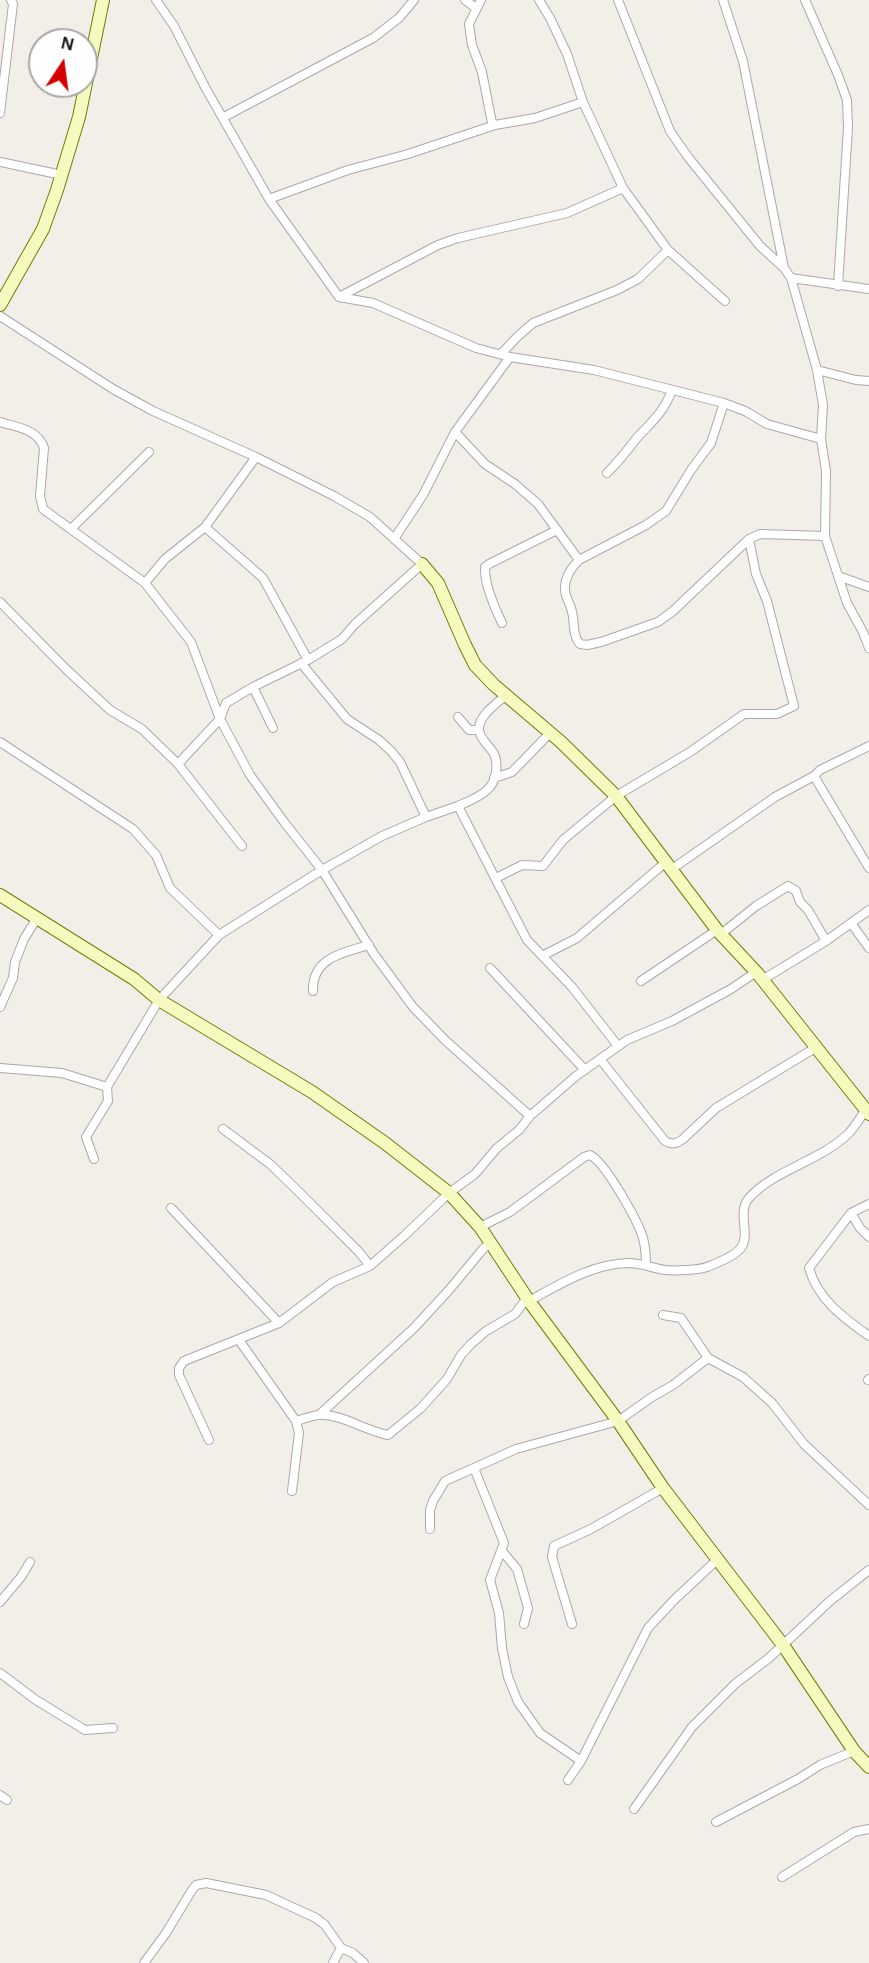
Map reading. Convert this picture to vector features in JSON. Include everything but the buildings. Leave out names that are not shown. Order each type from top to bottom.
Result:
[{"type":"street","points":[[0,113],[13,4],[11,0]]},
{"type":"street","points":[[0,305],[43,229],[62,174],[79,117],[103,0]]},
{"type":"street","points":[[156,0],[174,26],[205,87],[269,198],[339,297],[373,303],[476,348],[506,356],[594,370],[724,403],[767,424],[821,439]]},
{"type":"street","points":[[224,117],[373,38],[399,18],[414,0]]},
{"type":"street","points":[[465,0],[478,4],[469,24],[492,123],[495,125]]},
{"type":"street","points":[[539,0],[567,54],[583,102],[623,188],[668,250],[724,301]]},
{"type":"street","points":[[618,0],[670,131],[760,246],[785,268],[791,278],[817,370],[823,405],[821,439],[826,471],[825,536],[847,603],[869,648]]},
{"type":"street","points":[[723,0],[743,61],[785,268]]},
{"type":"street","points":[[805,0],[847,100],[848,127],[838,286]]},
{"type":"street","points":[[269,198],[348,170],[408,154],[495,125],[535,118],[583,102]]},
{"type":"street","points":[[0,162],[62,174]]},
{"type":"street","points":[[339,297],[438,245],[567,213],[623,188]]},
{"type":"street","points":[[394,539],[423,495],[455,432],[517,337],[533,323],[638,279],[668,250]]},
{"type":"street","points":[[791,278],[869,289]]},
{"type":"street","points":[[0,316],[113,389],[153,411],[256,457],[370,517],[422,564],[438,583],[475,664],[505,696],[550,733],[616,796],[719,932],[759,976],[868,1110],[848,1134],[762,1188],[748,1200],[743,1210],[744,1238],[740,1249],[724,1259],[704,1269],[665,1270],[646,1264],[626,1263],[602,1267],[575,1276],[528,1299],[515,1314],[486,1331],[471,1344],[447,1379],[421,1408],[388,1435],[334,1417],[319,1415],[296,1421]]},
{"type":"street","points":[[817,370],[869,381]]},
{"type":"street","points":[[607,473],[665,407],[672,390]]},
{"type":"street","points":[[724,403],[711,443],[666,511],[646,525],[579,560],[571,568],[565,591],[572,610],[575,639],[580,644],[587,645],[658,622],[749,539],[760,534],[825,536]]},
{"type":"street","points":[[0,422],[39,436],[44,447],[43,509],[145,583],[191,642],[220,719],[250,775],[322,870],[369,945],[413,1007],[446,1041],[530,1116]]},
{"type":"street","points":[[455,432],[485,464],[515,484],[538,504],[579,560]]},
{"type":"street","points":[[71,528],[149,452]]},
{"type":"street","points":[[145,583],[165,559],[205,527],[256,457]]},
{"type":"street","points":[[205,527],[263,578],[305,661],[347,719],[379,740],[400,762],[426,817]]},
{"type":"street","points":[[502,623],[494,608],[484,575],[485,567],[557,530]]},
{"type":"street","points":[[496,878],[522,865],[543,866],[563,840],[616,796],[690,752],[744,714],[777,714],[794,706],[768,601],[756,574],[749,539]]},
{"type":"street","points":[[178,764],[220,719],[226,703],[342,639],[422,564]]},
{"type":"street","points":[[838,576],[869,587]]},
{"type":"street","points":[[0,602],[110,710],[142,729],[178,764],[242,846]]},
{"type":"street","points":[[253,687],[274,728]]},
{"type":"street","points":[[94,1159],[86,1137],[108,1101],[107,1087],[159,1000],[219,934],[382,836],[458,806],[489,790],[496,762],[479,730],[487,713],[505,696]]},
{"type":"street","points":[[458,717],[469,730],[479,730]]},
{"type":"street","points":[[494,778],[512,772],[550,733]]},
{"type":"street","points":[[0,742],[133,829],[156,855],[170,888],[219,934]]},
{"type":"street","points":[[542,956],[577,937],[669,866],[775,797],[820,770],[869,746]]},
{"type":"street","points":[[496,762],[512,772]]},
{"type":"street","points":[[814,776],[869,868]]},
{"type":"street","points":[[458,806],[527,940],[572,987],[618,1046]]},
{"type":"street","points":[[641,981],[788,886],[796,891],[800,902],[808,910],[826,941]]},
{"type":"street","points":[[0,895],[134,979],[159,1000],[312,1092],[385,1143],[449,1193],[480,1227],[663,1488],[783,1645],[854,1751],[869,1767]]},
{"type":"street","points":[[209,1440],[179,1375],[179,1368],[184,1361],[279,1322],[333,1282],[370,1266],[449,1193],[475,1174],[530,1116],[584,1070],[627,1040],[680,1016],[826,941],[869,910]]},
{"type":"street","points":[[1,1004],[13,978],[15,962],[24,939],[37,918]]},
{"type":"street","points":[[851,923],[869,948]]},
{"type":"street","points":[[313,991],[313,980],[318,968],[339,954],[369,945]]},
{"type":"street","points":[[490,968],[584,1070]]},
{"type":"street","points":[[600,1059],[665,1141],[671,1144],[683,1139],[716,1108],[815,1048]]},
{"type":"street","points":[[0,1068],[62,1073],[107,1087]]},
{"type":"street","points":[[223,1129],[270,1164],[370,1266]]},
{"type":"street","points":[[480,1227],[510,1212],[590,1155],[599,1160],[627,1203],[642,1234],[646,1264]]},
{"type":"street","points":[[869,1204],[850,1213],[809,1268],[812,1278],[832,1309],[869,1336]]},
{"type":"street","points":[[171,1208],[279,1322]]},
{"type":"street","points":[[850,1213],[869,1237]]},
{"type":"street","points":[[319,1415],[414,1328],[490,1244]]},
{"type":"street","points":[[663,1315],[681,1318],[708,1358],[743,1377],[772,1402],[812,1452],[869,1505]]},
{"type":"street","points":[[239,1340],[296,1421],[299,1433],[292,1491]]},
{"type":"street","points":[[430,1529],[430,1510],[437,1491],[445,1481],[516,1448],[618,1421],[708,1358]]},
{"type":"street","points":[[474,1468],[503,1536],[502,1551],[490,1580],[499,1613],[508,1677],[518,1702],[540,1733],[581,1761]]},
{"type":"street","points":[[572,1624],[552,1557],[554,1546],[591,1529],[663,1488]]},
{"type":"street","points":[[502,1551],[517,1569],[528,1608],[524,1623]]},
{"type":"street","points":[[568,1780],[581,1761],[648,1628],[718,1559]]},
{"type":"street","points":[[0,1602],[30,1562]]},
{"type":"street","points":[[634,1809],[692,1727],[736,1684],[869,1570]]},
{"type":"street","points":[[0,1673],[36,1700],[85,1730],[113,1728]]},
{"type":"street","points":[[716,1822],[820,1765],[854,1751]]},
{"type":"street","points":[[782,1877],[854,1832],[869,1829]]},
{"type":"street","points":[[144,1963],[192,1890],[201,1883],[266,1895],[306,1913],[325,1925],[341,1948],[353,1953],[364,1963]]},
{"type":"street","points":[[334,1963],[341,1948]]}]
